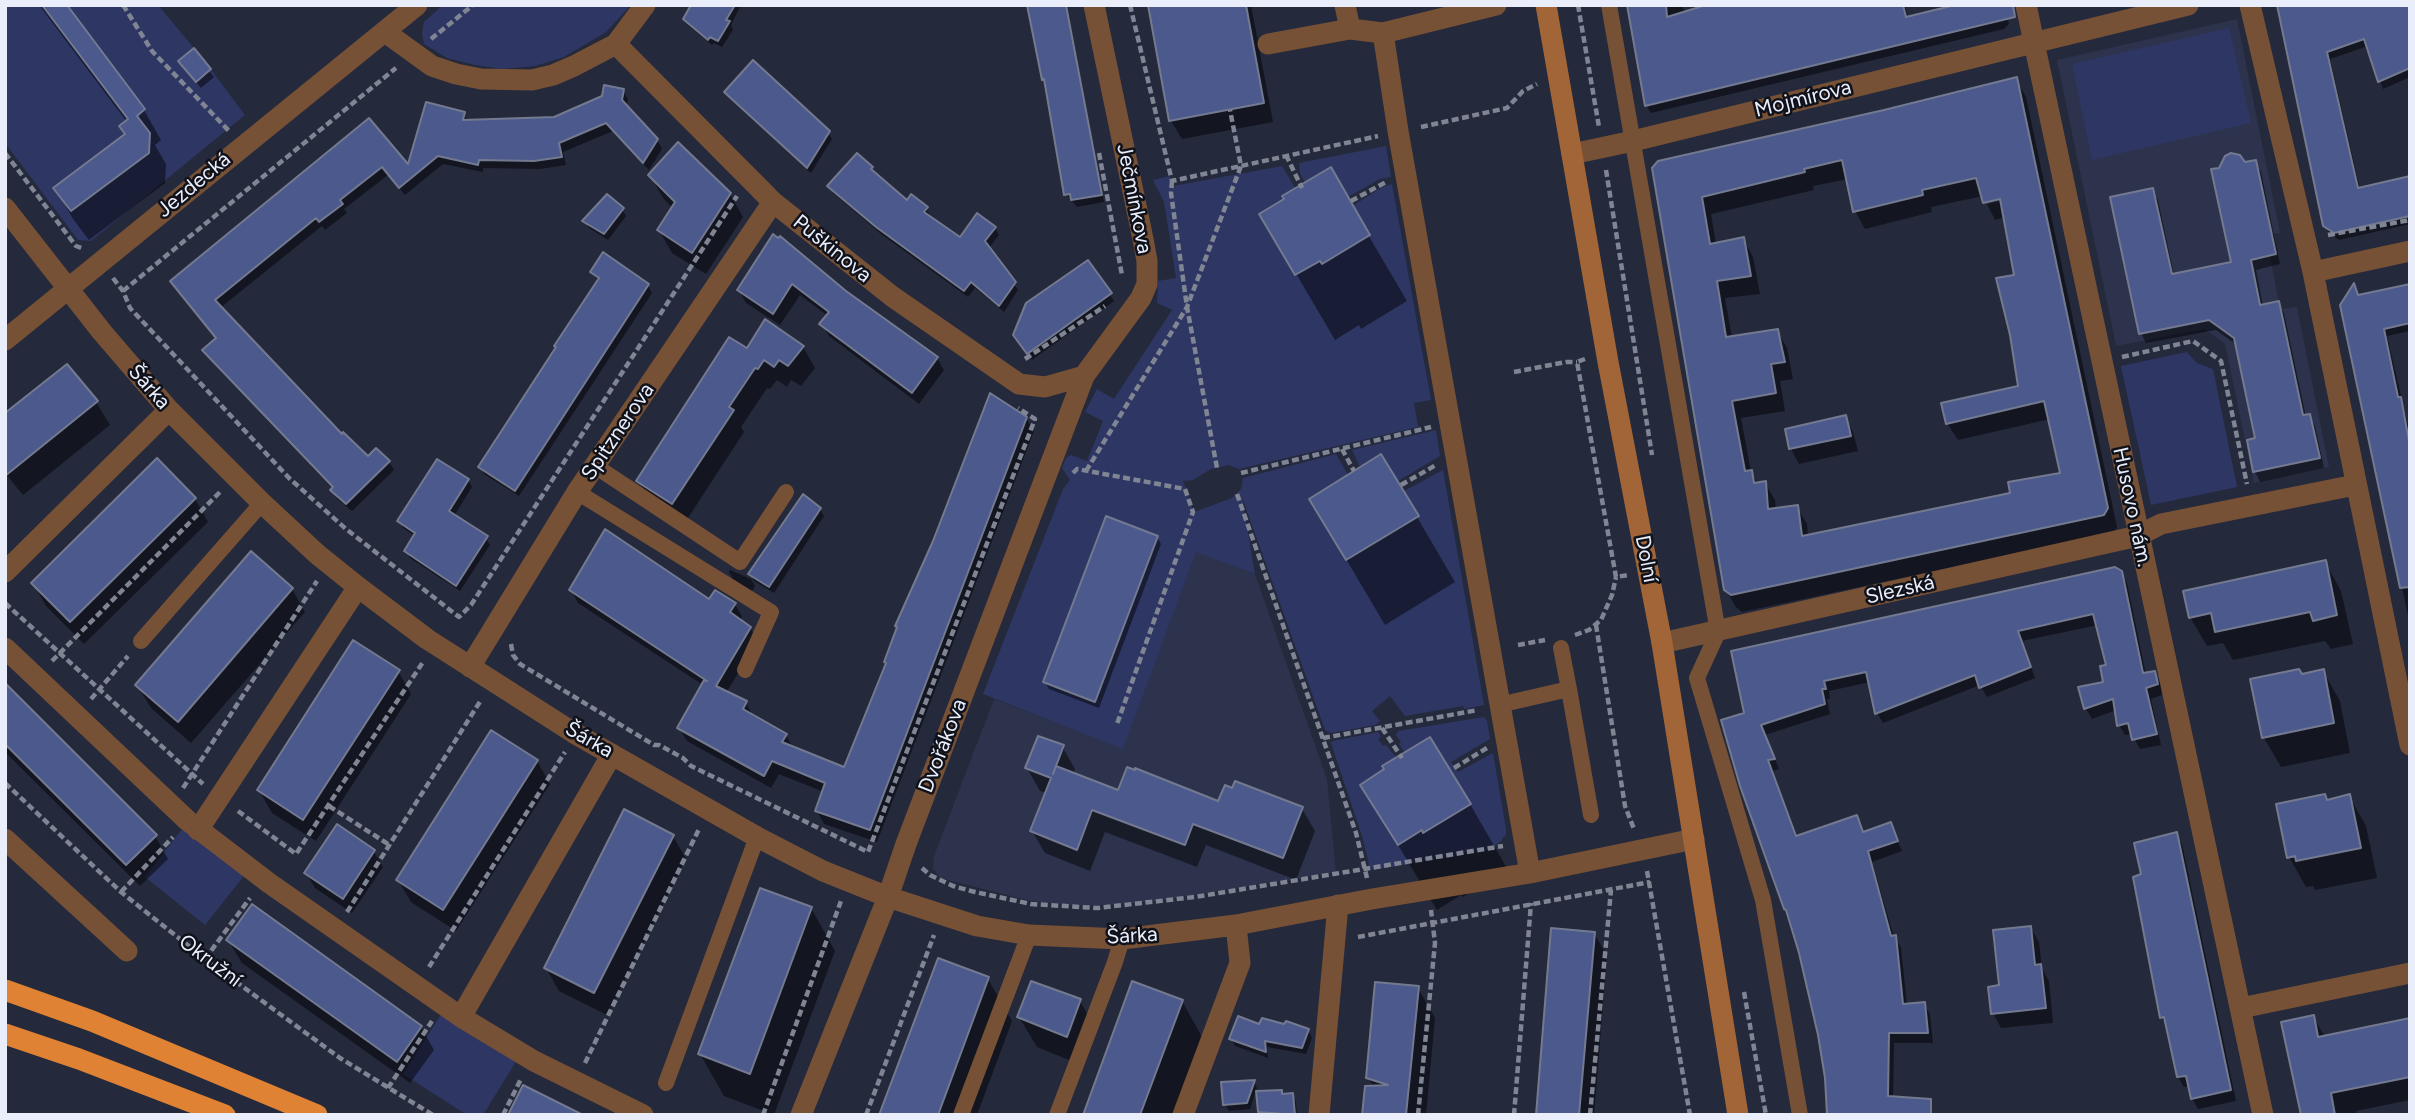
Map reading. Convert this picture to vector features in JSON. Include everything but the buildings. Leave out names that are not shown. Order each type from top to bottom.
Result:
[{"type":"highway","points":[[5,990],[104,1026],[317,1115]]},
{"type":"highway","points":[[5,1034],[91,1063],[225,1115]]},
{"type":"main road","name":"Dolní","points":[[1546,5],[1662,643],[1738,1115]]},
{"type":"street","name":"Jezdecká","points":[[5,340],[68,289],[237,139],[417,5]]},
{"type":"street","points":[[384,32],[409,62],[481,79],[532,80],[553,75],[616,44],[645,5]]},
{"type":"street","name":"Ječmínkova","points":[[1084,376],[1141,298],[1147,284],[1143,239],[1094,5]]},
{"type":"street","points":[[1345,5],[1350,29]]},
{"type":"street","points":[[1268,44],[1350,29],[1383,33],[1494,5]]},
{"type":"street","name":"Husovo nám.","points":[[2026,5],[2263,1115]]},
{"type":"street","name":"Mojmírova","points":[[1572,154],[2188,5]]},
{"type":"street","points":[[2250,5],[2313,272],[2410,745]]},
{"type":"street","points":[[1383,33],[1398,131],[1530,873]]},
{"type":"street","name":"Puškinova","points":[[616,44],[768,209],[1019,384],[1045,387],[1084,376]]},
{"type":"street","name":"Šárka","points":[[5,208],[68,289],[256,511],[317,554],[426,639],[470,667],[612,754],[885,906],[1030,935],[1122,939],[1237,925],[1372,898],[1530,873],[1694,839]]},
{"type":"street","name":"Spitznerova","points":[[470,667],[577,492],[768,209]]},
{"type":"street","points":[[2313,272],[2410,251]]},
{"type":"street","name":"Dvořákova","points":[[801,1115],[885,906],[906,844],[1084,376]]},
{"type":"street","points":[[5,572],[169,410]]},
{"type":"street","name":"Slezská","points":[[1662,643],[2138,536],[2161,524],[2356,485]]},
{"type":"street","points":[[193,825],[220,798],[358,587]]},
{"type":"street","points":[[5,648],[193,825],[269,883],[461,1017],[534,1061],[643,1115]]},
{"type":"street","points":[[461,1017],[612,754]]},
{"type":"street","points":[[5,839],[127,951]]},
{"type":"street","points":[[1319,1115],[1338,905]]},
{"type":"street","points":[[1188,1114],[1240,964],[1237,925]]},
{"type":"street","points":[[2241,1008],[2410,973]]},
{"type":"lane","points":[[1609,5],[1718,632],[1697,678],[1763,900],[1800,1115]]},
{"type":"lane","points":[[595,466],[740,562],[786,492]]},
{"type":"lane","points":[[577,492],[771,612],[745,670]]},
{"type":"lane","points":[[141,642],[256,511]]},
{"type":"lane","points":[[1562,641],[1591,815]]},
{"type":"lane","points":[[1499,705],[1569,689]]},
{"type":"lane","points":[[666,1083],[757,837]]},
{"type":"lane","points":[[961,1115],[1030,935]]},
{"type":"lane","points":[[1057,1115],[1122,939]]},
{"type":"path","points":[[123,5],[152,51],[237,139]]},
{"type":"path","points":[[122,291],[398,66],[409,62],[473,5]]},
{"type":"path","points":[[1130,5],[1172,181],[1171,193],[1186,307],[1217,468]]},
{"type":"path","points":[[1578,5],[1599,127]]},
{"type":"path","points":[[1172,181],[1495,112],[1507,108],[1523,91],[1542,83]]},
{"type":"path","points":[[1086,471],[1186,307],[1241,166],[1230,110]]},
{"type":"path","points":[[221,142],[237,139]]},
{"type":"path","points":[[1098,148],[1124,287]]},
{"type":"path","points":[[5,153],[76,246],[84,249],[88,247]]},
{"type":"path","points":[[1286,155],[1302,188]]},
{"type":"path","points":[[1350,201],[1383,182],[1390,181]]},
{"type":"path","points":[[130,308],[289,478],[346,529],[459,617],[471,605],[738,194],[768,209]]},
{"type":"path","points":[[2322,232],[2337,235],[2410,220]]},
{"type":"path","points":[[1019,361],[1030,359],[1109,303]]},
{"type":"path","points":[[2101,361],[2193,341],[2221,360],[2252,506]]},
{"type":"path","points":[[1514,372],[1588,358]]},
{"type":"path","points":[[1518,645],[1562,641],[1589,630],[1601,620],[1616,577],[1577,362]]},
{"type":"path","points":[[1014,406],[1035,419]]},
{"type":"path","points":[[1241,474],[1449,422]]},
{"type":"path","points":[[1342,449],[1354,471]]},
{"type":"path","points":[[1401,485],[1443,461]]},
{"type":"path","points":[[1067,480],[1077,469],[1185,489],[1193,512],[1117,724]]},
{"type":"path","points":[[36,676],[221,490],[256,511]]},
{"type":"path","points":[[1237,494],[1356,833],[1372,898]]},
{"type":"path","points":[[1616,577],[1649,572]]},
{"type":"path","points":[[171,805],[320,577]]},
{"type":"path","points":[[5,603],[192,774],[296,854],[425,658]]},
{"type":"path","points":[[76,716],[141,642]]},
{"type":"path","points":[[335,930],[391,846],[483,696]]},
{"type":"path","points":[[1323,738],[1499,705]]},
{"type":"path","points":[[1382,727],[1402,758]]},
{"type":"path","points":[[1454,768],[1494,744]]},
{"type":"path","points":[[416,987],[568,749]]},
{"type":"path","name":"Okružní","points":[[5,783],[121,892],[205,959],[340,1058],[433,1115]]},
{"type":"path","points":[[329,806],[391,846]]},
{"type":"path","points":[[121,892],[193,825]]},
{"type":"path","points":[[576,1082],[701,825]]},
{"type":"path","points":[[920,862],[925,872],[953,886],[1031,904],[1080,908],[1157,903],[1513,844]]},
{"type":"path","points":[[1514,1115],[1531,903],[1530,873]]},
{"type":"path","points":[[1334,938],[1351,939],[1650,882]]},
{"type":"path","points":[[205,959],[247,900],[269,883]]},
{"type":"path","points":[[1418,1115],[1435,943],[1427,890]]},
{"type":"path","points":[[1590,1115],[1611,890]]},
{"type":"path","points":[[763,1115],[843,896],[885,906]]},
{"type":"path","points":[[923,930],[944,937]]},
{"type":"path","points":[[866,1115],[934,934]]},
{"type":"path","points":[[388,1088],[442,1005]]},
{"type":"path","points":[[503,1115],[519,1082],[534,1061]]},
{"type":"shaded area","points":[[5,5],[158,5],[245,115],[91,241],[78,240],[5,143]]},
{"type":"shaded area","points":[[443,5],[631,5],[606,32],[564,57],[535,66],[502,69],[447,58],[424,44],[424,22]]},
{"type":"shaded area","points":[[2237,19],[2280,233],[2272,234],[2270,256],[2280,309],[2297,307],[2329,467],[2254,483],[2225,344],[2205,329],[2116,346],[2057,60]]},
{"type":"shaded area","points":[[2229,28],[2251,123],[2092,160],[2072,64]]},
{"type":"shaded area","points":[[1386,146],[1391,177],[1380,179],[1348,197],[1354,205],[1384,186],[1392,184],[1431,400],[1414,403],[1418,427],[1239,469],[1229,465],[1211,469],[1193,480],[1183,481],[1194,512],[1232,498],[1241,489],[1243,478],[1336,454],[1348,475],[1360,467],[1352,450],[1436,430],[1440,456],[1398,481],[1404,491],[1443,470],[1484,705],[1405,716],[1390,696],[1372,711],[1380,721],[1375,725],[1331,733],[1325,730],[1242,497],[1255,574],[1196,552],[1123,749],[983,694],[1063,489],[1070,480],[1062,468],[1066,458],[1071,455],[1087,461],[1103,421],[1085,412],[1097,389],[1114,399],[1172,310],[1157,303],[1158,281],[1176,278],[1164,202],[1153,180],[1170,176],[1173,186],[1282,166],[1297,191],[1306,185],[1299,163]]},
{"type":"shaded area","points":[[2187,352],[2197,363],[2213,369],[2237,487],[2151,505],[2121,366]]},
{"type":"shaded area","points":[[1196,551],[1255,574],[1327,779],[1336,872],[1150,902],[1079,906],[1031,901],[940,878],[933,868],[934,856],[994,699],[1123,748]]},
{"type":"shaded area","points":[[1484,717],[1490,739],[1451,762],[1458,772],[1493,753],[1506,829],[1501,841],[1491,849],[1374,870],[1370,868],[1331,743],[1378,732],[1381,737],[1378,739],[1383,746],[1386,745],[1398,760],[1406,755],[1396,735],[1398,731]]},
{"type":"shaded area","points":[[186,824],[247,872],[205,925],[145,877]]},
{"type":"shaded area","points":[[442,1013],[517,1060],[483,1115],[467,1115],[403,1074]]}]
